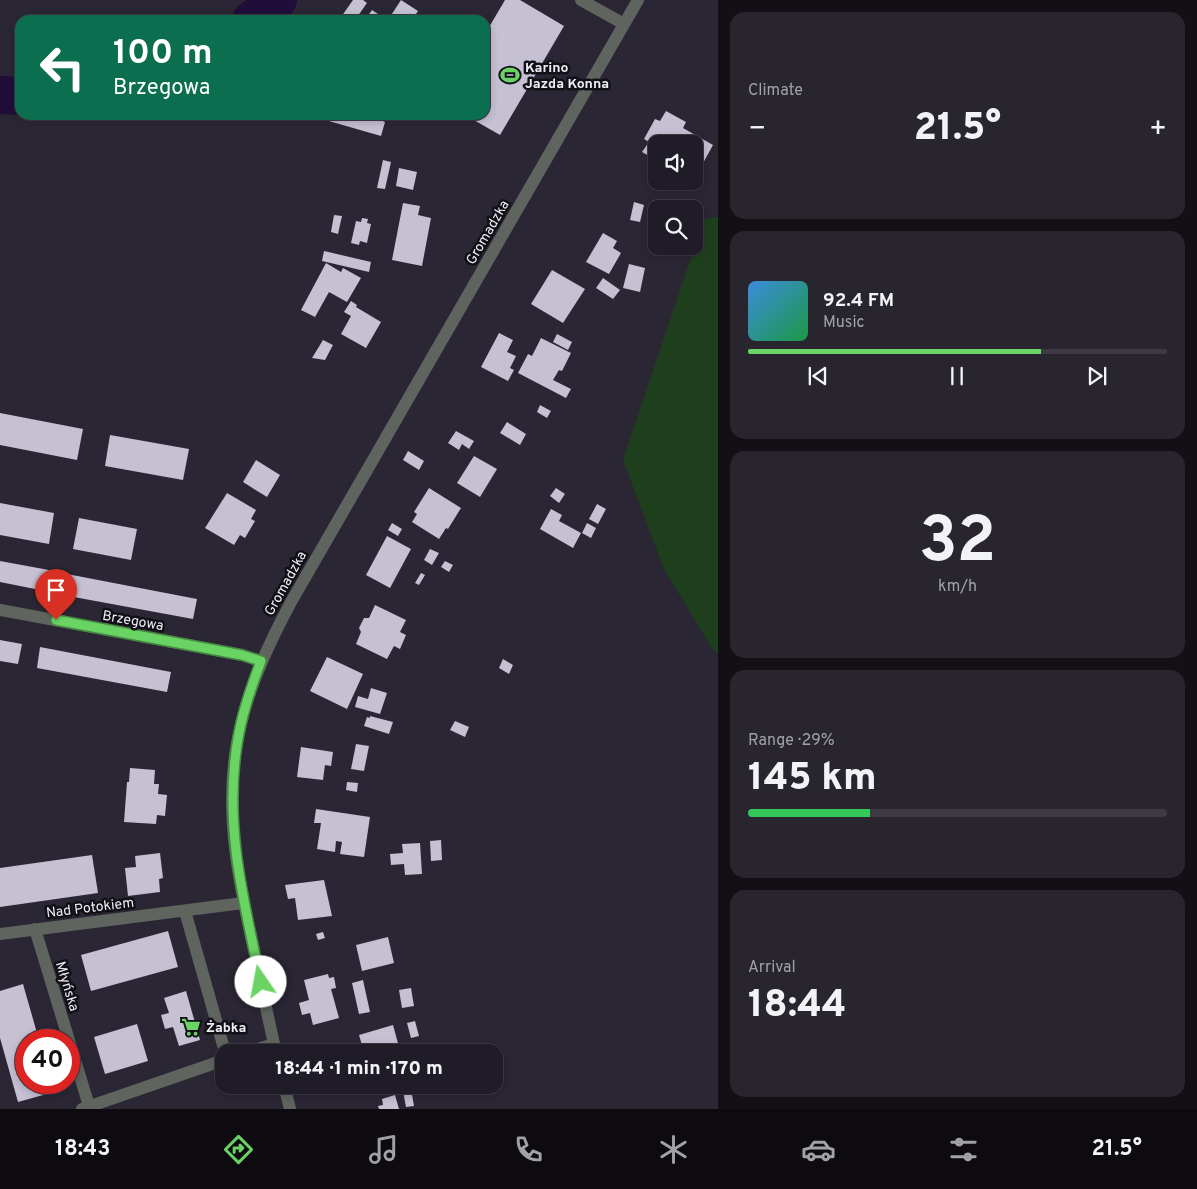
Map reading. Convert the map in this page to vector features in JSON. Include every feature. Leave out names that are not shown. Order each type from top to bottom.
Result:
[{"type":"street","points":[[581,0],[624,24]]},
{"type":"street","name":"Gromadzka","points":[[274,1044],[243,903],[233,844],[234,771],[240,728],[261,661],[290,602],[638,0]]},
{"type":"street","name":"Brzegowa","points":[[0,610],[242,655],[261,661]]},
{"type":"street","name":"Nad Potokiem","points":[[0,934],[243,903]]},
{"type":"street","points":[[185,911],[223,1044]]},
{"type":"street","name":"Młyńska","points":[[35,929],[87,1108]]},
{"type":"street","points":[[87,1108],[215,1063]]},
{"type":"street","points":[[286,1094],[290,1109]]},
{"type":"green space","points":[[718,217],[718,653],[713,650],[664,569],[623,460],[692,255],[703,255],[704,219]]},
{"type":"building","points":[[353,0],[363,0],[367,3],[359,15],[342,15]]},
{"type":"building","points":[[401,0],[418,11],[415,15],[391,15]]},
{"type":"building","name":"Karino Jazda Konna","points":[[505,0],[520,0],[564,26],[500,135],[474,120],[490,120],[490,26]]},
{"type":"building","points":[[372,10],[380,15],[368,15]]},
{"type":"building","points":[[666,111],[686,122],[683,128],[695,135],[648,135],[648,141],[644,139],[655,119],[660,121]]},
{"type":"building","points":[[325,120],[380,120],[385,122],[381,136]]},
{"type":"building","points":[[703,139],[713,145],[703,163]]},
{"type":"building","points":[[648,143],[648,155],[642,152]]},
{"type":"building","points":[[383,160],[391,162],[385,189],[377,188]]},
{"type":"building","points":[[399,168],[417,172],[413,190],[396,186]]},
{"type":"building","points":[[634,202],[644,205],[640,222],[630,220]]},
{"type":"building","points":[[403,203],[420,206],[418,215],[431,218],[422,266],[392,260]]},
{"type":"building","points":[[334,215],[342,216],[338,234],[331,232]]},
{"type":"building","points":[[362,218],[368,219],[367,223],[371,224],[367,243],[360,241],[359,245],[351,243],[356,221],[361,222]]},
{"type":"building","points":[[603,233],[617,241],[613,248],[621,253],[609,274],[586,262]]},
{"type":"building","points":[[324,251],[371,262],[369,272],[322,261]]},
{"type":"building","points":[[326,263],[341,272],[343,268],[361,278],[347,302],[329,292],[315,317],[301,310]]},
{"type":"building","points":[[629,264],[645,268],[640,292],[623,288]]},
{"type":"building","points":[[552,270],[585,289],[563,323],[531,304]]},
{"type":"building","points":[[603,278],[620,290],[613,299],[596,288]]},
{"type":"building","points":[[351,301],[357,305],[356,307],[381,322],[366,348],[341,334],[351,316],[344,312]]},
{"type":"building","points":[[499,333],[513,340],[507,352],[516,356],[510,368],[514,370],[508,381],[481,367]]},
{"type":"building","points":[[557,334],[572,342],[568,350],[553,342]]},
{"type":"building","points":[[541,338],[571,353],[562,371],[559,370],[553,380],[571,389],[566,398],[518,373],[528,354],[532,356]]},
{"type":"building","points":[[323,340],[333,345],[325,360],[312,358]]},
{"type":"building","points":[[540,405],[551,411],[547,418],[537,412]]},
{"type":"building","points":[[0,413],[83,429],[77,460],[0,445]]},
{"type":"building","points":[[507,422],[526,434],[520,445],[500,433]]},
{"type":"building","points":[[456,431],[474,441],[469,449],[462,444],[459,450],[448,443]]},
{"type":"building","points":[[110,435],[189,449],[183,480],[105,466]]},
{"type":"building","points":[[408,451],[424,461],[419,470],[403,460]]},
{"type":"building","points":[[474,456],[497,469],[480,497],[457,483]]},
{"type":"building","points":[[256,460],[280,475],[267,497],[243,482]]},
{"type":"building","points":[[429,488],[461,508],[448,529],[446,528],[439,539],[412,522],[417,514],[414,512]]},
{"type":"building","points":[[556,488],[565,494],[559,503],[550,496]]},
{"type":"building","points":[[227,493],[256,510],[251,519],[255,521],[245,538],[240,535],[234,545],[205,528]]},
{"type":"building","points":[[0,503],[54,513],[49,544],[0,535]]},
{"type":"building","points":[[597,504],[606,509],[598,524],[589,519]]},
{"type":"building","points":[[551,509],[562,515],[559,521],[581,533],[573,548],[540,529]]},
{"type":"building","points":[[79,518],[137,529],[131,560],[73,549]]},
{"type":"building","points":[[392,523],[402,529],[398,536],[388,530]]},
{"type":"building","points":[[587,523],[596,528],[591,538],[582,533]]},
{"type":"building","points":[[387,536],[411,549],[390,588],[366,575]]},
{"type":"building","points":[[430,549],[439,553],[432,565],[424,560]]},
{"type":"building","points":[[0,561],[49,570],[45,591],[0,582]]},
{"type":"building","points":[[445,561],[453,565],[449,572],[441,567]]},
{"type":"building","points":[[421,573],[425,575],[419,585],[415,583]]},
{"type":"building","points":[[67,574],[197,599],[193,619],[63,595]]},
{"type":"building","points":[[375,605],[406,620],[400,632],[406,635],[400,649],[394,646],[387,659],[356,644],[361,632],[359,628],[364,618],[369,618]]},
{"type":"building","points":[[0,640],[22,644],[18,664],[0,661]]},
{"type":"building","points":[[40,647],[171,672],[167,692],[37,668]]},
{"type":"building","points":[[327,657],[363,674],[347,709],[310,691]]},
{"type":"building","points":[[503,659],[513,665],[509,674],[499,668]]},
{"type":"building","points":[[371,688],[387,693],[380,714],[355,707],[358,696],[368,699]]},
{"type":"building","points":[[370,716],[393,722],[389,734],[364,726],[367,717],[370,718]]},
{"type":"building","points":[[455,721],[469,727],[465,737],[450,730]]},
{"type":"building","points":[[356,744],[369,746],[364,771],[351,769]]},
{"type":"building","points":[[301,747],[333,752],[331,766],[325,765],[323,780],[297,777]]},
{"type":"building","points":[[130,768],[155,770],[154,784],[159,784],[158,794],[167,795],[165,816],[157,815],[156,824],[124,822]]},
{"type":"building","points":[[347,782],[358,783],[357,792],[346,790]]},
{"type":"building","points":[[316,809],[370,817],[364,857],[340,854],[342,842],[336,841],[335,852],[317,849],[321,823],[314,823]]},
{"type":"building","points":[[441,840],[442,860],[431,861],[430,841]]},
{"type":"building","points":[[420,843],[422,874],[405,875],[404,864],[391,865],[390,854],[403,853],[402,844]]},
{"type":"building","points":[[160,853],[163,878],[159,879],[160,892],[128,896],[125,868],[136,867],[135,856]]},
{"type":"building","points":[[92,855],[98,893],[0,907],[0,868]]},
{"type":"building","points":[[324,880],[332,916],[298,920],[295,898],[288,899],[285,885]]},
{"type":"building","points":[[168,931],[178,967],[91,991],[81,955]]},
{"type":"building","points":[[323,932],[325,938],[318,940],[316,934]]},
{"type":"building","points":[[388,937],[394,963],[362,971],[356,945]]},
{"type":"building","points":[[328,974],[329,978],[334,977],[336,988],[331,989],[339,1018],[313,1025],[310,1013],[302,1015],[299,1003],[309,1000],[304,980]]},
{"type":"building","points":[[363,980],[370,1012],[359,1014],[352,983]]},
{"type":"building","points":[[23,984],[36,1029],[15,1029],[15,1091],[0,1038],[0,991]]},
{"type":"building","points":[[411,988],[414,1006],[402,1008],[399,990]]},
{"type":"building","points":[[186,991],[200,1040],[179,1046],[173,1027],[165,1029],[161,1015],[169,1013],[164,998]]},
{"type":"building","points":[[415,1021],[419,1036],[411,1038],[407,1023]]},
{"type":"building","points":[[137,1024],[148,1061],[105,1074],[94,1037]]},
{"type":"building","points":[[393,1025],[398,1044],[362,1044],[359,1035]]},
{"type":"building","points":[[16,1094],[47,1094],[18,1102]]},
{"type":"building","points":[[404,1094],[412,1094],[414,1106],[406,1107]]},
{"type":"building","points":[[395,1095],[399,1109],[379,1109],[378,1106],[383,1105],[382,1099]]},
{"type":"waterway","points":[[258,15],[278,0]]},
{"type":"waterway","points":[[0,95],[15,96]]},
{"type":"place","name":"Karino Jazda Konna","points":[[510,75]]},
{"type":"place","name":"Żabka","points":[[191,1027]]},
{"type":"route","points":[[56,620],[242,655],[261,661],[240,728],[234,771],[232,807],[236,868],[261,982]]}]
